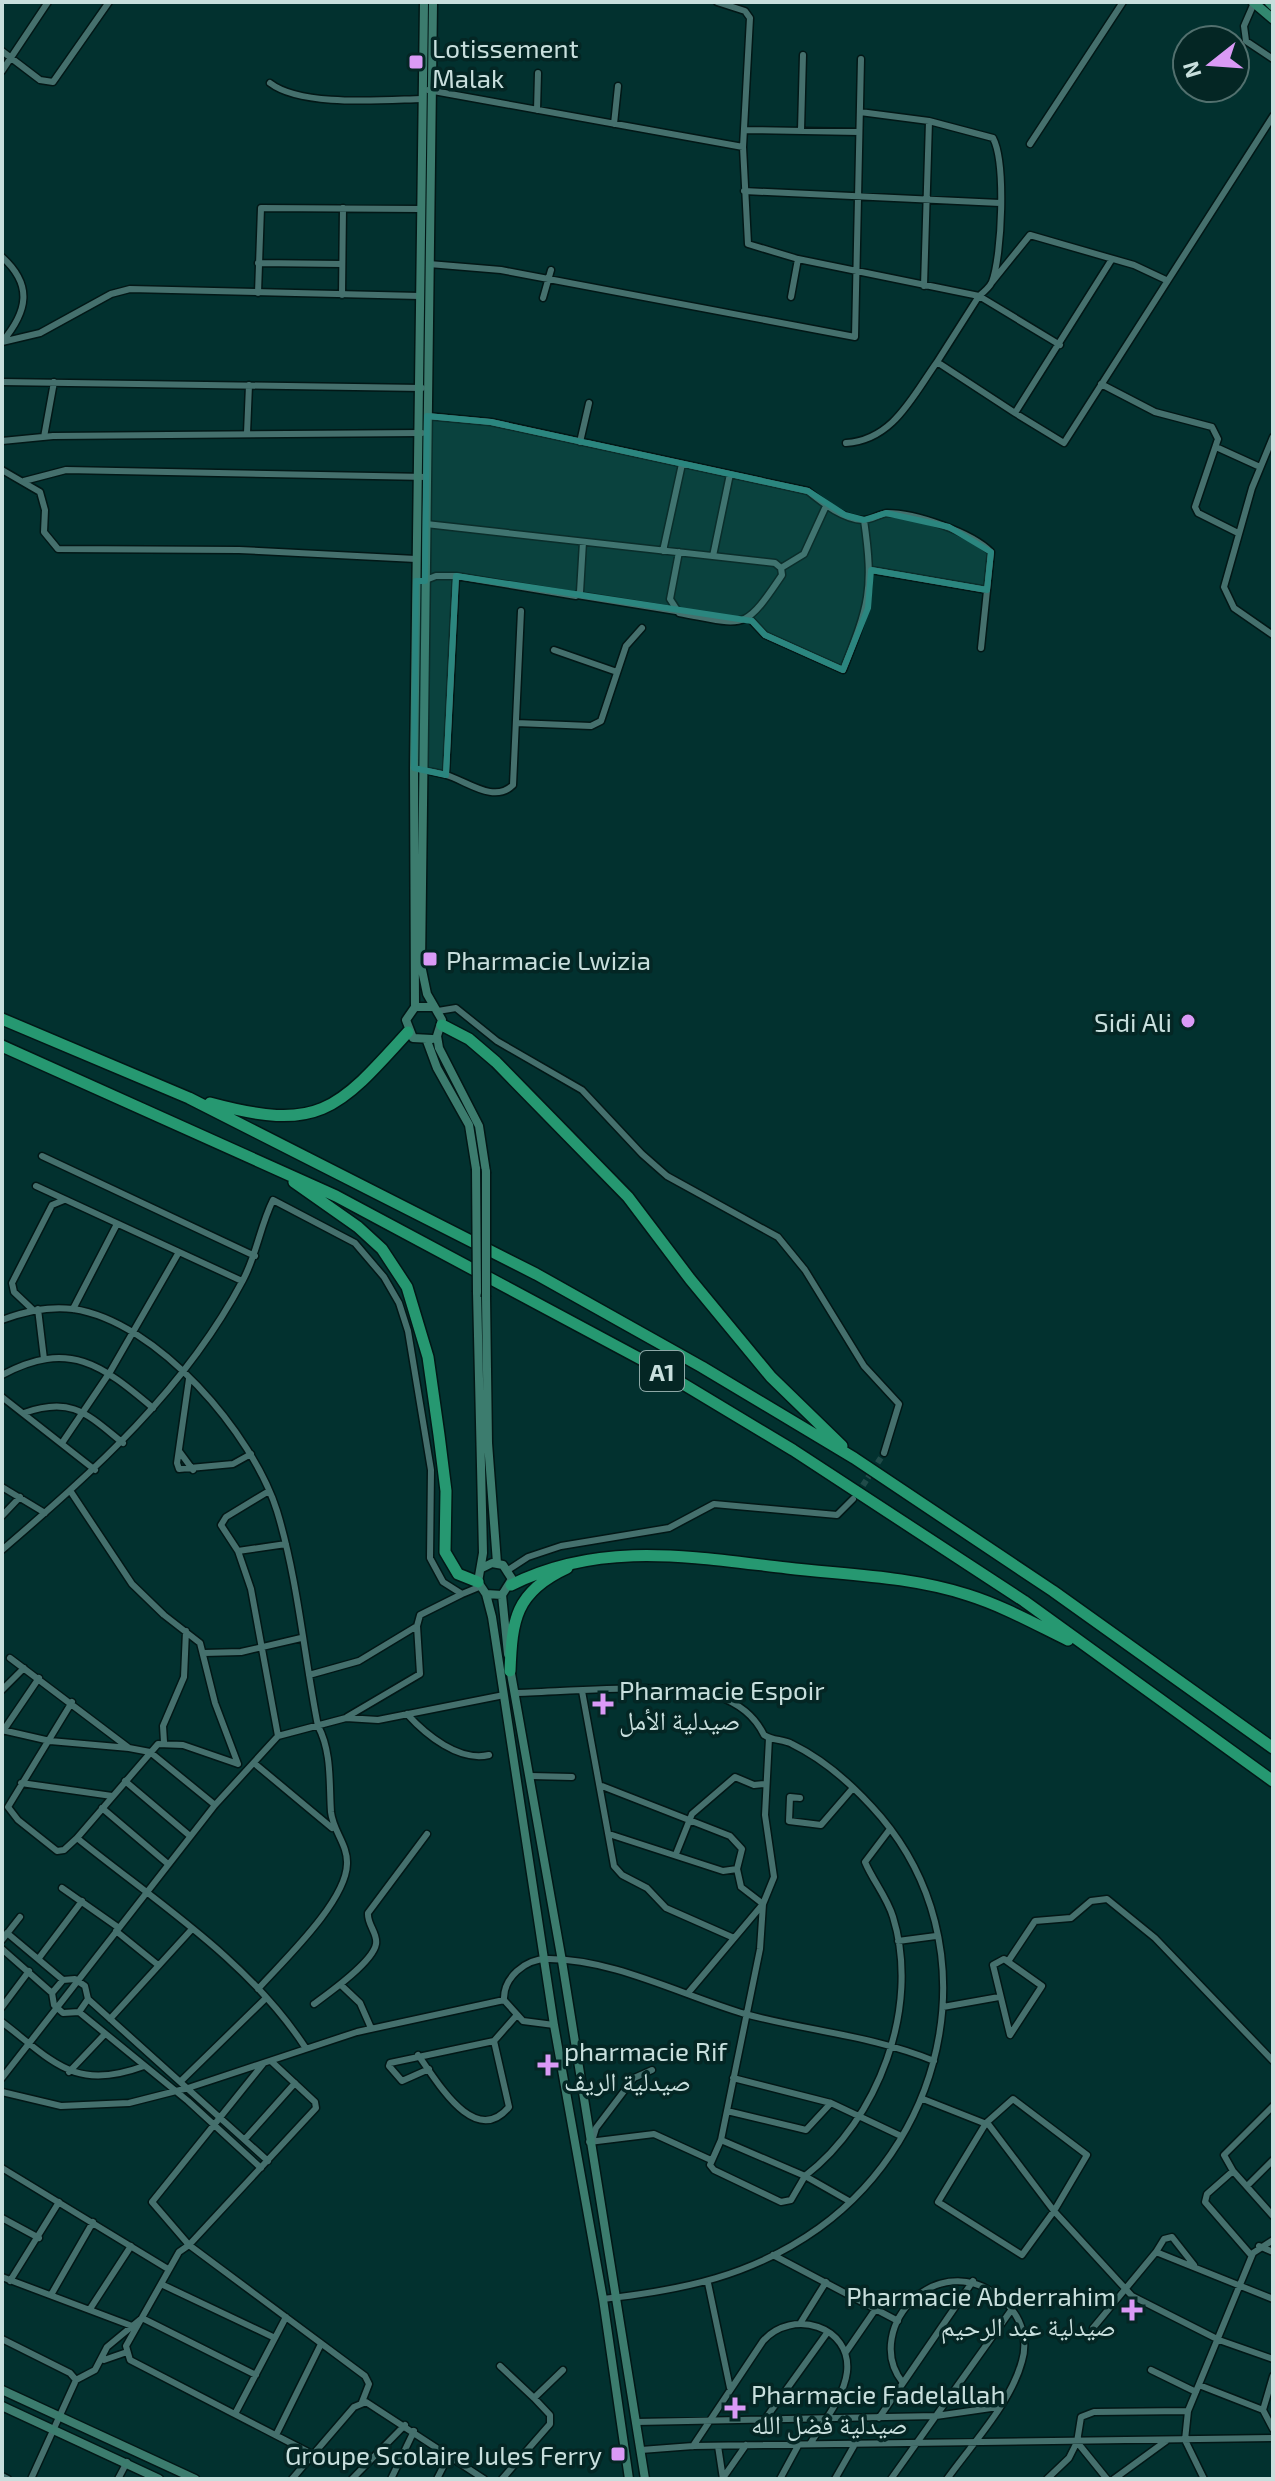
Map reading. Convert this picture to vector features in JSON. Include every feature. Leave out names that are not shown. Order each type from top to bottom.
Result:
[{"type":"highway","name":"A1","points":[[2,1019],[189,1098],[536,1274],[854,1458],[1053,1591],[1273,1748]]},
{"type":"highway","points":[[440,1030],[469,1039],[496,1062],[628,1197],[690,1279],[771,1377],[854,1458]]},
{"type":"highway","points":[[189,1098],[265,1117],[288,1118],[309,1113],[347,1094],[408,1032]]},
{"type":"highway","name":"A1","points":[[2,1046],[336,1196],[650,1364],[897,1518],[1095,1653],[1273,1781]]},
{"type":"highway","points":[[284,1174],[382,1249],[407,1287],[428,1357],[446,1491],[445,1552],[458,1574],[481,1588]]},
{"type":"highway","points":[[511,1585],[549,1568],[593,1558],[694,1555],[901,1580],[993,1603],[1095,1653]]},
{"type":"highway","points":[[510,1671],[512,1621],[527,1597],[560,1571],[593,1558]]},
{"type":"main road","points":[[1254,3],[1273,19]]},
{"type":"street","points":[[2,71],[48,2]]},
{"type":"street","points":[[2,51],[40,80],[53,82],[109,2]]},
{"type":"street","points":[[420,581],[416,559],[429,264],[424,2]]},
{"type":"street","points":[[422,433],[427,416],[420,296],[421,209],[433,2]]},
{"type":"street","points":[[717,2],[745,11],[750,18],[743,147],[748,244],[798,259],[979,296],[1060,345]]},
{"type":"street","points":[[1030,144],[1123,2]]},
{"type":"street","points":[[1254,3],[1244,26],[1246,41],[1273,59]]},
{"type":"street","points":[[801,130],[803,55]]},
{"type":"street","points":[[429,264],[501,270],[855,337],[859,272],[861,59]]},
{"type":"street","points":[[537,110],[538,73]]},
{"type":"street","points":[[270,83],[295,96],[360,101],[426,93],[743,147]]},
{"type":"street","points":[[614,124],[618,86]]},
{"type":"street","points":[[860,112],[929,121],[993,138],[998,151],[1000,203],[991,284]]},
{"type":"street","points":[[937,362],[1062,444],[1273,116]]},
{"type":"street","points":[[924,286],[924,200],[929,121]]},
{"type":"street","points":[[744,130],[859,132]]},
{"type":"street","points":[[744,191],[1000,203]]},
{"type":"street","points":[[258,293],[261,208],[421,209]]},
{"type":"street","points":[[342,295],[343,208]]},
{"type":"street","points":[[846,443],[872,438],[888,429],[937,362],[979,296],[1030,235],[1112,259],[1166,280]]},
{"type":"street","points":[[2,257],[19,273],[25,289],[14,325],[2,342]]},
{"type":"street","points":[[791,297],[798,259]]},
{"type":"street","points":[[1015,413],[1112,259]]},
{"type":"street","points":[[258,263],[342,264]]},
{"type":"street","points":[[543,298],[551,270]]},
{"type":"street","points":[[2,342],[40,333],[111,294],[130,289],[420,296]]},
{"type":"street","points":[[2,382],[423,388]]},
{"type":"street","points":[[44,437],[54,382]]},
{"type":"street","points":[[1101,384],[1155,412],[1203,422],[1216,433],[1216,447],[1195,507],[1198,513],[1238,533]]},
{"type":"street","points":[[247,433],[249,385]]},
{"type":"street","points":[[580,442],[589,403]]},
{"type":"street","points":[[427,416],[491,422],[808,491],[826,506],[864,520],[886,513],[949,527],[978,540],[991,552],[981,648]]},
{"type":"street","points":[[2,441],[44,437],[247,433],[422,433]]},
{"type":"street","points":[[1273,437],[1260,467],[1225,581],[1227,599],[1247,619],[1273,635]]},
{"type":"street","points":[[1216,447],[1260,467]]},
{"type":"street","points":[[663,551],[682,464]]},
{"type":"street","points":[[2,470],[37,488],[43,497],[44,532],[58,549],[239,550],[416,559]]},
{"type":"street","points":[[24,481],[66,470],[422,477]]},
{"type":"street","points":[[713,556],[730,474]]},
{"type":"street","points":[[422,477],[426,524],[420,581],[415,1007],[406,1020],[408,1032],[413,1038],[427,1041]]},
{"type":"street","points":[[781,568],[804,554],[826,506]]},
{"type":"street","points":[[750,619],[765,635],[843,670],[868,608],[871,570],[864,520]]},
{"type":"street","points":[[420,581],[436,576],[456,576],[736,623],[750,619],[782,575],[781,568],[775,563],[426,524]]},
{"type":"street","points":[[577,595],[583,542]]},
{"type":"street","points":[[676,611],[670,599],[679,552]]},
{"type":"street","points":[[871,570],[987,590]]},
{"type":"street","points":[[446,775],[456,576]]},
{"type":"street","points":[[419,769],[446,775],[491,793],[508,791],[513,785],[521,611]]},
{"type":"street","points":[[516,723],[598,723],[605,716],[626,646],[642,628]]},
{"type":"street","points":[[554,650],[617,672]]},
{"type":"street","points":[[419,769],[421,965],[435,1009],[445,1064],[479,1126],[486,1172],[489,1457],[497,1563]]},
{"type":"street","points":[[415,1007],[456,1008],[497,1041],[582,1090],[667,1176],[778,1237],[805,1270],[864,1366],[899,1404],[884,1453]]},
{"type":"street","points":[[427,1041],[440,1030]]},
{"type":"street","points":[[427,1041],[437,1068],[469,1125],[476,1169],[481,1588],[531,1776],[645,2479]]},
{"type":"street","points":[[42,1156],[255,1256]]},
{"type":"street","points":[[36,1186],[242,1281]]},
{"type":"street","points":[[44,1359],[35,1310],[14,1292],[12,1283],[52,1205],[64,1200]]},
{"type":"street","points":[[2,1550],[123,1443],[183,1372],[242,1281],[255,1256],[273,1200],[355,1243],[393,1291],[408,1331],[431,1470],[430,1558],[443,1582],[462,1594]]},
{"type":"street","points":[[73,1309],[117,1224]]},
{"type":"street","points":[[62,1443],[110,1372],[179,1252]]},
{"type":"street","points":[[2,1320],[35,1310],[73,1309],[133,1331],[183,1372],[251,1454],[269,1491],[286,1544],[318,1726],[327,1751],[332,1828]]},
{"type":"street","points":[[2,1375],[44,1359],[67,1358],[110,1372],[153,1408]]},
{"type":"street","points":[[189,1379],[179,1451],[193,1470],[233,1464],[251,1454]]},
{"type":"street","points":[[2,1397],[95,1470]]},
{"type":"street","points":[[24,1413],[56,1405],[83,1411],[123,1443]]},
{"type":"street","points":[[2,1487],[45,1513]]},
{"type":"street","points":[[269,1491],[221,1523],[227,1538],[238,1551],[251,1589],[278,1736]]},
{"type":"street","points":[[71,1492],[132,1584],[164,1615],[186,1630],[204,1653],[215,1703],[243,1774]]},
{"type":"street","points":[[2,1516],[20,1497]]},
{"type":"street","points":[[508,1570],[528,1557],[561,1546],[669,1528],[714,1504],[837,1515],[853,1499]]},
{"type":"street","points":[[238,1551],[286,1544]]},
{"type":"street","points":[[482,1568],[497,1563]]},
{"type":"street","points":[[497,1563],[508,1570],[511,1585],[502,1595],[510,1671],[509,1694],[554,2025],[608,2327],[629,2479]]},
{"type":"street","points":[[2,2078],[80,1982],[215,1805],[278,1736],[346,1718],[420,1674],[417,1626],[420,1615],[481,1588],[502,1595]]},
{"type":"street","points":[[309,1675],[359,1661],[417,1626]]},
{"type":"street","points":[[164,1742],[163,1726],[184,1677],[186,1630]]},
{"type":"street","points":[[204,1653],[261,1648],[301,1638]]},
{"type":"street","points":[[10,1658],[129,1748]]},
{"type":"street","points":[[2,1690],[24,1668]]},
{"type":"street","points":[[39,1678],[2,1730],[50,1741],[150,1752],[215,1805]]},
{"type":"street","points":[[582,1691],[617,1871],[640,1882],[666,1908],[734,1938]]},
{"type":"street","points":[[346,1718],[378,1720],[509,1694],[582,1691],[677,1691],[717,1695],[755,1716],[769,1738],[765,1815],[774,1877],[763,1904],[688,1993]]},
{"type":"street","points":[[72,1702],[10,1802],[10,1812],[57,1851],[64,1850],[77,1838],[150,1752],[164,1742]]},
{"type":"street","points":[[407,1714],[426,1733],[459,1753],[489,1755]]},
{"type":"street","points":[[603,2299],[708,2283],[773,2255],[818,2228],[874,2175],[923,2099],[934,2061],[943,2007],[936,1936],[916,1870],[890,1829],[853,1788],[811,1755],[789,1742],[769,1738]]},
{"type":"street","points":[[164,1742],[238,1764]]},
{"type":"street","points":[[254,1763],[332,1828],[346,1851],[347,1863],[342,1885],[313,1925],[258,1989]]},
{"type":"street","points":[[531,1776],[572,1777]]},
{"type":"street","points":[[676,1854],[688,1820],[733,1778],[754,1785],[765,1784]]},
{"type":"street","points":[[125,1781],[190,1836]]},
{"type":"street","points":[[21,1783],[112,1796]]},
{"type":"street","points":[[602,1786],[730,1836],[739,1843],[742,1853],[737,1869],[743,1890],[763,1904]]},
{"type":"street","points":[[800,1798],[790,1797],[789,1821],[817,1826],[824,1823],[853,1788]]},
{"type":"street","points":[[102,1808],[168,1864]]},
{"type":"street","points":[[763,1904],[761,1943],[727,2111],[721,2140],[711,2160],[714,2170],[781,2202],[791,2200],[805,2176],[837,2148],[860,2115],[873,2093],[890,2045],[899,2001],[898,1941],[892,1914],[865,1862],[890,1829]]},
{"type":"street","points":[[314,2004],[341,1985],[376,1943],[368,1913],[427,1834]]},
{"type":"street","points":[[609,1834],[723,1871],[737,1869]]},
{"type":"street","points":[[77,1838],[192,1929],[258,1989],[305,2047]]},
{"type":"street","points":[[62,1888],[158,1965]]},
{"type":"street","points":[[1009,1960],[1035,1921],[1071,1918],[1091,1901],[1107,1899],[1155,1938],[1273,2061]]},
{"type":"street","points":[[39,1958],[82,1901]]},
{"type":"street","points":[[2,1940],[20,1917]]},
{"type":"street","points":[[110,2019],[192,1929]]},
{"type":"street","points":[[7,1933],[63,1980],[80,1982]]},
{"type":"street","points":[[898,1941],[936,1936]]},
{"type":"street","points":[[2,1949],[52,1993],[58,2010],[70,2015],[79,2012],[88,1999]]},
{"type":"street","points":[[554,2025],[523,2021],[504,2000],[505,1987],[512,1974],[544,1958],[584,1962],[746,2014],[890,2045],[934,2061]]},
{"type":"street","points":[[1009,1960],[1042,1986],[1011,2035],[999,1997],[993,1962],[1009,1960]]},
{"type":"street","points":[[2,2007],[29,1971]]},
{"type":"street","points":[[52,1993],[63,1980]]},
{"type":"street","points":[[80,1982],[88,1999],[268,2161]]},
{"type":"street","points":[[341,1985],[360,2003],[371,2028]]},
{"type":"street","points":[[943,2007],[999,1997]]},
{"type":"street","points":[[180,2082],[266,1998]]},
{"type":"street","points":[[2,2092],[38,2102],[93,2107],[129,2103],[176,2092],[305,2047],[371,2028],[504,2000]]},
{"type":"street","points":[[79,2012],[261,2168]]},
{"type":"street","points":[[429,2069],[402,2081],[390,2069],[390,2063],[494,2041],[516,2016]]},
{"type":"street","points":[[2,2022],[69,2072],[117,2074],[144,2066]]},
{"type":"street","points":[[69,2072],[105,2034]]},
{"type":"street","points":[[418,2055],[459,2110],[482,2120],[498,2117],[509,2107],[494,2041]]},
{"type":"street","points":[[271,2061],[315,2102],[316,2108],[168,2269],[127,2352],[130,2360],[312,2454]]},
{"type":"street","points":[[263,2064],[152,2202],[189,2245],[365,2376],[369,2384],[362,2402],[292,2479]]},
{"type":"street","points":[[590,2142],[596,2128],[634,2078],[652,2070]]},
{"type":"street","points":[[733,2078],[831,2103],[901,2136]]},
{"type":"street","points":[[245,2139],[295,2083]]},
{"type":"street","points":[[923,2099],[986,2123],[1054,2211],[1124,2289],[1145,2306],[1219,2340],[1273,2359]]},
{"type":"street","points":[[1017,2099],[1087,2155],[1054,2211],[1022,2255],[939,2205],[938,2199],[986,2123],[1009,2101],[1017,2099]]},
{"type":"street","points":[[727,2111],[806,2130],[831,2103]]},
{"type":"street","points":[[1273,2119],[1270,2109],[1225,2152],[1233,2171],[1273,2216]]},
{"type":"street","points":[[590,2142],[654,2134],[711,2160]]},
{"type":"street","points":[[721,2140],[805,2176],[849,2201]]},
{"type":"street","points":[[1247,2186],[1273,2160]]},
{"type":"street","points":[[2,2168],[168,2269]]},
{"type":"street","points":[[1233,2171],[1207,2194],[1205,2202],[1251,2255]]},
{"type":"street","points":[[10,2281],[59,2202]]},
{"type":"street","points":[[2,2218],[39,2238]]},
{"type":"street","points":[[51,2295],[93,2222]]},
{"type":"street","points":[[1093,2328],[1164,2239],[1172,2237],[1196,2268]]},
{"type":"street","points":[[1190,2479],[1202,2476],[1185,2440],[1188,2411],[1251,2255],[1259,2246],[1273,2240]]},
{"type":"street","points":[[90,2309],[131,2246]]},
{"type":"street","points":[[1259,2246],[1273,2252]]},
{"type":"street","points":[[1156,2252],[1273,2299]]},
{"type":"street","points":[[773,2255],[898,2321]]},
{"type":"street","points":[[2,2277],[132,2326]]},
{"type":"street","points":[[903,2383],[894,2367],[891,2350],[898,2321],[912,2301],[931,2286],[947,2280],[973,2281],[998,2295],[1012,2309],[1022,2328],[1024,2352],[1018,2374],[947,2479]]},
{"type":"street","points":[[879,2418],[973,2281]]},
{"type":"street","points":[[801,2322],[826,2282]]},
{"type":"street","points":[[708,2283],[730,2388]]},
{"type":"street","points":[[161,2284],[275,2338]]},
{"type":"street","points":[[891,2479],[1012,2309]]},
{"type":"street","points":[[810,2444],[843,2388],[847,2369],[846,2352],[875,2310]]},
{"type":"street","points":[[235,2414],[286,2317]]},
{"type":"street","points":[[101,2362],[107,2347],[142,2318]]},
{"type":"street","points":[[142,2318],[256,2375]]},
{"type":"street","points":[[693,2446],[767,2336],[786,2324],[801,2322],[827,2333],[846,2352]]},
{"type":"street","points":[[608,2327],[619,2325]]},
{"type":"street","points":[[763,2422],[827,2333]]},
{"type":"street","points":[[2,2339],[70,2373],[76,2380]]},
{"type":"street","points":[[276,2435],[321,2344]]},
{"type":"street","points":[[31,2479],[76,2380],[88,2376],[101,2362],[116,2353],[127,2352]]},
{"type":"street","points":[[500,2366],[548,2411],[550,2424],[502,2479]]},
{"type":"street","points":[[534,2398],[563,2370]]},
{"type":"street","points":[[1151,2370],[1263,2410],[1273,2429]]},
{"type":"street","points":[[1263,2410],[1273,2376]]},
{"type":"street","points":[[2,2390],[195,2479]]},
{"type":"street","points":[[362,2402],[405,2425],[484,2479]]},
{"type":"street","points":[[2,2406],[159,2479]]},
{"type":"street","points":[[636,2422],[763,2422],[936,2416],[998,2407]]},
{"type":"street","points":[[1047,2479],[1069,2458],[1077,2442],[1079,2421],[1088,2413],[1188,2411]]},
{"type":"street","points":[[352,2479],[405,2425]]},
{"type":"street","points":[[391,2479],[414,2431]]},
{"type":"street","points":[[395,2436],[407,2446]]},
{"type":"street","points":[[641,2450],[693,2446],[1273,2438]]},
{"type":"street","points":[[1114,2479],[1167,2441]]},
{"type":"street","points":[[1077,2442],[1107,2479]]},
{"type":"street","points":[[780,2479],[799,2444]]},
{"type":"street","points":[[835,2479],[855,2444]]},
{"type":"street","points":[[723,2478],[746,2445]]},
{"type":"street","points":[[718,2446],[723,2478]]},
{"type":"street","points":[[437,2479],[449,2455]]},
{"type":"street","points":[[118,2479],[127,2462]]},
{"type":"street","points":[[2,2476],[8,2479]]},
{"type":"highlighted area","points":[[427,416],[491,422],[808,491],[845,515],[864,520],[886,513],[949,527],[991,552],[987,590],[871,570],[868,608],[843,670],[765,635],[752,621],[456,576],[446,775],[414,768],[416,581],[425,581]]},
{"type":"tunnel","points":[[858,1493],[884,1453]]},
{"type":"place","name":"Lotissement Malak","points":[[416,62]]},
{"type":"place","name":"Pharmacie Lwizia","points":[[430,959]]},
{"type":"place","name":"Sidi Ali","points":[[1188,1021]]},
{"type":"place","name":"Pharmacie Espoir صيدلية الأمل","points":[[603,1704]]},
{"type":"place","name":"pharmacie Rif صيدلية الريف","points":[[548,2065]]},
{"type":"place","name":"Pharmacie Abderrahim صيدلية عبد الرحيم","points":[[1132,2310]]},
{"type":"place","name":"Pharmacie Fadelallah صيدلية فضل الله","points":[[735,2408]]},
{"type":"place","name":"Groupe Scolaire Jules Ferry","points":[[618,2454]]}]
